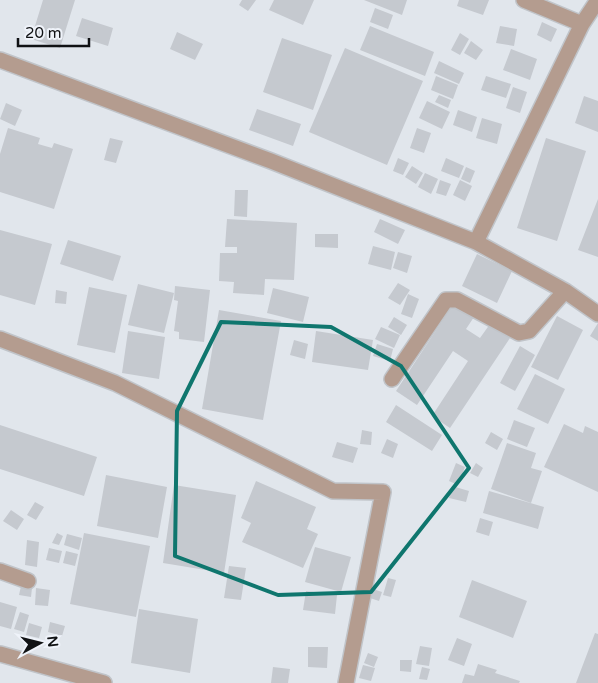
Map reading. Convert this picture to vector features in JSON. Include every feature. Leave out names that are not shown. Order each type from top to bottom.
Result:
[{"type":"street","points":[[524,0],[582,24]]},
{"type":"street","points":[[476,242],[582,24],[596,6]]},
{"type":"street","points":[[0,60],[271,161],[476,242],[565,291],[598,314]]},
{"type":"street","points":[[392,379],[446,300],[458,300],[519,333],[528,331],[565,291]]},
{"type":"street","points":[[0,339],[115,384],[333,491],[382,492],[346,683]]},
{"type":"street","points":[[0,571],[28,581]]},
{"type":"street","points":[[0,654],[104,683]]},
{"type":"highlighted area","points":[[221,322],[331,327],[401,366],[469,468],[371,592],[278,595],[175,556],[177,411]]},
{"type":"building","points":[[43,0],[75,0],[60,48],[31,39]]},
{"type":"building","points":[[242,0],[256,0],[248,11],[239,5]]},
{"type":"building","points":[[274,0],[314,0],[303,25],[269,10]]},
{"type":"building","points":[[364,0],[407,0],[402,15]]},
{"type":"building","points":[[459,0],[489,0],[483,15],[457,6]]},
{"type":"building","points":[[375,8],[393,15],[388,29],[370,22]]},
{"type":"building","points":[[82,18],[113,28],[108,46],[76,36]]},
{"type":"building","points":[[542,22],[557,29],[551,42],[537,35]]},
{"type":"building","points":[[370,26],[434,52],[425,76],[360,50]]},
{"type":"building","points":[[500,26],[517,29],[514,46],[496,43]]},
{"type":"building","points":[[177,32],[203,44],[195,60],[170,49]]},
{"type":"building","points":[[460,33],[469,39],[460,55],[451,50]]},
{"type":"building","points":[[282,38],[332,55],[313,110],[263,92]]},
{"type":"building","points":[[471,41],[483,50],[476,60],[464,53]]},
{"type":"building","points":[[345,48],[423,81],[387,165],[309,132]]},
{"type":"building","points":[[511,49],[537,59],[530,80],[503,70]]},
{"type":"building","points":[[439,61],[464,73],[459,84],[434,73]]},
{"type":"building","points":[[436,76],[458,85],[453,99],[431,90]]},
{"type":"building","points":[[486,76],[511,84],[506,98],[481,90]]},
{"type":"building","points":[[513,87],[527,92],[520,113],[506,108]]},
{"type":"building","points":[[439,95],[451,100],[448,108],[435,102]]},
{"type":"building","points":[[584,96],[598,101],[598,132],[575,123]]},
{"type":"building","points":[[427,101],[450,112],[442,129],[419,118]]},
{"type":"building","points":[[6,103],[22,110],[15,126],[0,119]]},
{"type":"building","points":[[257,109],[301,124],[293,146],[249,130]]},
{"type":"building","points":[[458,110],[477,117],[472,132],[453,125]]},
{"type":"building","points":[[482,118],[502,124],[497,144],[476,138]]},
{"type":"building","points":[[8,128],[40,138],[38,144],[52,148],[54,143],[73,149],[54,209],[0,192],[0,154]]},
{"type":"building","points":[[417,128],[431,133],[424,153],[410,148]]},
{"type":"building","points":[[110,138],[123,141],[116,163],[104,160]]},
{"type":"building","points":[[546,138],[586,151],[557,241],[517,228]]},
{"type":"building","points":[[398,158],[409,163],[403,175],[393,171]]},
{"type":"building","points":[[446,158],[464,166],[459,178],[441,171]]},
{"type":"building","points":[[412,166],[423,173],[416,184],[405,177]]},
{"type":"building","points":[[466,167],[475,171],[470,183],[461,179]]},
{"type":"building","points":[[425,173],[438,179],[431,194],[418,187]]},
{"type":"building","points":[[440,180],[451,184],[446,196],[436,193]]},
{"type":"building","points":[[460,180],[472,186],[465,201],[453,195]]},
{"type":"building","points":[[235,190],[248,190],[247,217],[234,216]]},
{"type":"building","points":[[598,199],[598,257],[578,250]]},
{"type":"building","points":[[227,219],[297,223],[294,280],[265,279],[264,295],[233,293],[234,282],[219,281],[220,253],[237,253],[237,247],[225,247]]},
{"type":"building","points":[[380,219],[405,230],[398,244],[374,232]]},
{"type":"building","points":[[0,230],[52,244],[35,305],[0,295]]},
{"type":"building","points":[[315,234],[338,234],[338,248],[315,247]]},
{"type":"building","points":[[68,240],[121,256],[113,281],[60,264]]},
{"type":"building","points":[[373,246],[395,252],[391,270],[368,264]]},
{"type":"building","points":[[398,252],[412,256],[407,273],[393,268]]},
{"type":"building","points":[[477,254],[512,271],[497,303],[462,286]]},
{"type":"building","points":[[398,283],[410,290],[400,305],[388,298]]},
{"type":"building","points":[[138,284],[174,293],[164,333],[128,325]]},
{"type":"building","points":[[175,286],[210,290],[204,342],[179,339],[179,332],[174,331],[178,301],[174,300]]},
{"type":"building","points":[[89,287],[127,295],[115,353],[77,345]]},
{"type":"building","points":[[273,288],[309,297],[303,322],[267,313]]},
{"type":"building","points":[[56,290],[67,292],[66,304],[55,303]]},
{"type":"building","points":[[408,294],[419,299],[412,318],[401,314]]},
{"type":"building","points":[[454,303],[474,317],[466,329],[480,338],[490,324],[510,338],[450,428],[432,416],[468,361],[453,351],[417,405],[396,391]]},
{"type":"building","points":[[219,310],[281,321],[263,420],[202,409]]},
{"type":"building","points":[[557,316],[583,330],[558,380],[531,367]]},
{"type":"building","points":[[394,317],[407,325],[401,335],[388,327]]},
{"type":"building","points":[[598,323],[598,341],[590,336]]},
{"type":"building","points":[[381,327],[400,335],[394,348],[375,339]]},
{"type":"building","points":[[128,331],[165,337],[159,379],[122,373]]},
{"type":"building","points":[[316,331],[373,340],[368,370],[312,362]]},
{"type":"building","points":[[294,340],[308,344],[305,359],[290,355]]},
{"type":"building","points":[[377,344],[393,349],[390,361],[373,356]]},
{"type":"building","points":[[520,346],[535,355],[515,391],[500,383]]},
{"type":"building","points":[[535,374],[565,389],[548,424],[517,409]]},
{"type":"building","points":[[396,405],[442,435],[432,451],[386,422]]},
{"type":"building","points":[[514,420],[535,428],[527,447],[507,439]]},
{"type":"building","points":[[564,424],[583,433],[585,426],[598,432],[598,492],[544,467]]},
{"type":"building","points":[[0,425],[97,457],[84,496],[0,469]]},
{"type":"building","points":[[362,430],[372,432],[371,445],[360,444]]},
{"type":"building","points":[[491,432],[503,439],[497,450],[485,443]]},
{"type":"building","points":[[387,439],[398,444],[393,458],[381,453]]},
{"type":"building","points":[[337,442],[358,448],[353,463],[332,457]]},
{"type":"building","points":[[507,443],[536,453],[531,468],[542,471],[531,503],[491,489]]},
{"type":"building","points":[[456,463],[465,467],[458,485],[449,481]]},
{"type":"building","points":[[476,463],[483,468],[478,477],[470,473]]},
{"type":"building","points":[[106,475],[167,487],[158,538],[97,526]]},
{"type":"building","points":[[256,481],[316,507],[307,529],[318,534],[303,568],[242,542],[251,523],[241,518]]},
{"type":"building","points":[[174,485],[236,495],[224,573],[163,563]]},
{"type":"building","points":[[452,486],[469,491],[466,502],[449,498]]},
{"type":"building","points":[[489,491],[544,507],[538,529],[483,513]]},
{"type":"building","points":[[35,502],[44,507],[36,520],[27,515]]},
{"type":"building","points":[[11,510],[24,519],[17,530],[3,521]]},
{"type":"building","points":[[480,518],[493,522],[489,536],[476,532]]},
{"type":"building","points":[[57,533],[63,536],[59,545],[52,543]]},
{"type":"building","points":[[84,533],[150,546],[136,617],[70,604]]},
{"type":"building","points":[[67,534],[82,538],[79,550],[64,545]]},
{"type":"building","points":[[27,540],[39,542],[37,567],[25,565]]},
{"type":"building","points":[[315,547],[351,557],[341,592],[305,582]]},
{"type":"building","points":[[49,548],[62,551],[59,563],[46,560]]},
{"type":"building","points":[[66,551],[78,554],[75,566],[63,563]]},
{"type":"building","points":[[229,566],[246,568],[241,600],[224,598]]},
{"type":"building","points":[[388,578],[396,580],[391,597],[383,595]]},
{"type":"building","points":[[472,580],[527,601],[513,638],[459,617]]},
{"type":"building","points":[[21,586],[32,588],[31,597],[19,595]]},
{"type":"building","points":[[36,588],[50,590],[48,606],[35,605]]},
{"type":"building","points":[[370,588],[382,592],[379,601],[367,597]]},
{"type":"building","points":[[306,591],[337,595],[335,614],[303,610]]},
{"type":"building","points":[[0,602],[17,607],[11,629],[0,626]]},
{"type":"building","points":[[139,609],[198,619],[190,673],[131,663]]},
{"type":"building","points":[[20,612],[29,615],[24,632],[14,629]]},
{"type":"building","points":[[50,622],[65,626],[62,636],[48,632]]},
{"type":"building","points":[[29,623],[42,627],[39,638],[26,635]]},
{"type":"building","points":[[595,633],[598,634],[598,683],[576,683]]},
{"type":"building","points":[[457,638],[472,644],[464,666],[448,660]]},
{"type":"building","points":[[420,646],[432,648],[429,666],[416,664]]},
{"type":"building","points":[[308,647],[328,647],[327,668],[308,667]]},
{"type":"building","points":[[368,653],[378,657],[374,667],[364,663]]},
{"type":"building","points":[[400,660],[412,660],[411,672],[400,671]]},
{"type":"building","points":[[478,664],[497,670],[495,673],[520,681],[519,683],[462,683],[465,674],[474,676]]},
{"type":"building","points":[[363,665],[375,668],[371,681],[359,678]]},
{"type":"building","points":[[273,667],[290,669],[288,683],[271,683]]},
{"type":"building","points":[[422,667],[430,669],[427,680],[419,679]]}]
